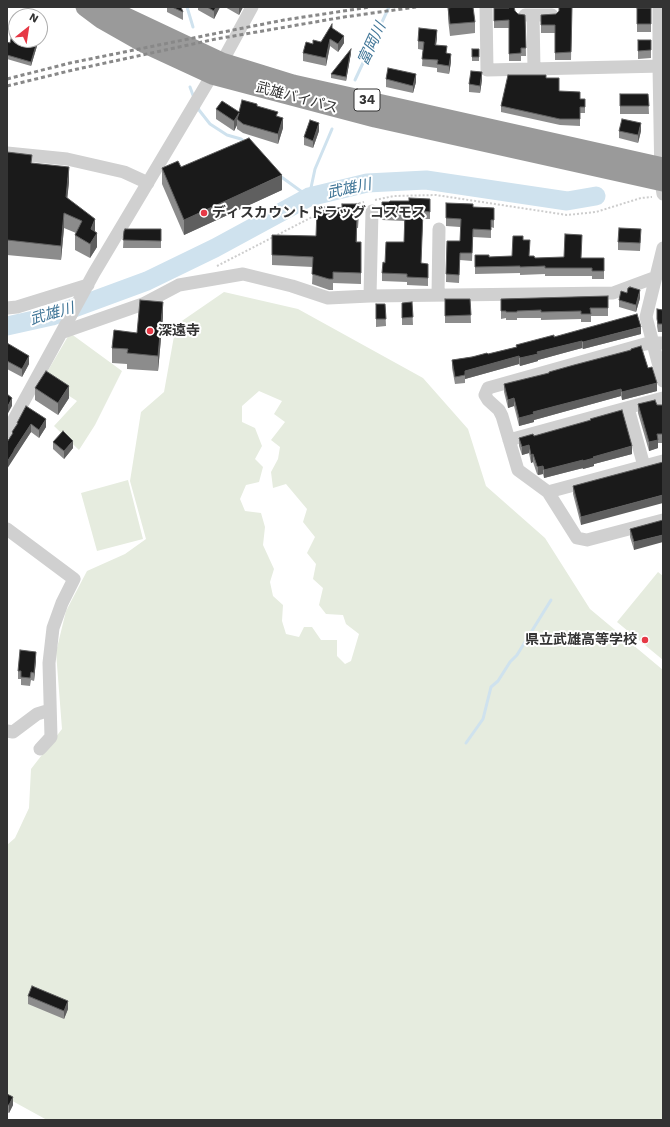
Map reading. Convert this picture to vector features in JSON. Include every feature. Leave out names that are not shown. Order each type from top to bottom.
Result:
[{"type":"highway","name":"武雄バイパス","points":[[98,10],[217,69],[293,84],[661,181]]},
{"type":"street","points":[[7,432],[88,285],[217,69],[252,7]]},
{"type":"street","points":[[486,7],[487,70],[661,66]]},
{"type":"street","points":[[659,7],[661,66],[661,181]]},
{"type":"street","points":[[534,70],[527,15],[552,15]]},
{"type":"street","points":[[7,153],[68,160],[124,172],[148,183]]},
{"type":"street","points":[[369,204],[370,296]]},
{"type":"street","points":[[438,295],[439,228]]},
{"type":"street","points":[[663,248],[646,317],[658,343],[663,381]]},
{"type":"street","points":[[65,328],[143,304],[179,285],[243,274],[292,286],[328,298],[370,296],[613,293],[656,277]]},
{"type":"street","points":[[7,308],[17,307],[88,285]]},
{"type":"street","points":[[658,343],[488,388],[485,395],[502,416],[518,470],[548,492],[577,538],[587,540],[663,520]]},
{"type":"street","points":[[509,440],[663,398]]},
{"type":"street","points":[[628,408],[644,466]]},
{"type":"street","points":[[548,492],[663,460]]},
{"type":"street","points":[[7,529],[74,579],[62,603],[53,628],[49,663],[51,737],[40,749]]},
{"type":"street","points":[[7,731],[13,732],[37,714],[50,710]]},
{"type":"path","points":[[351,205],[369,204],[394,196],[436,195],[567,215],[596,212],[641,198],[661,181]]},
{"type":"path","points":[[212,268],[318,214]]},
{"type":"shaded area","points":[[224,292],[298,309],[423,378],[468,429],[486,486],[545,538],[590,609],[663,670],[663,1120],[47,1120],[7,1098],[7,845],[15,838],[29,808],[31,769],[62,729],[56,652],[66,611],[87,571],[125,554],[146,539],[130,481],[141,412],[164,392],[176,325]],"holes":[[[259,391],[282,401],[274,414],[285,422],[271,440],[280,447],[278,459],[271,472],[273,488],[286,484],[307,509],[303,522],[315,537],[307,553],[316,564],[313,579],[323,588],[319,605],[326,614],[343,615],[346,624],[359,634],[351,661],[345,664],[337,656],[337,640],[321,640],[312,627],[304,627],[299,637],[286,634],[282,621],[283,605],[273,596],[270,582],[274,569],[263,545],[265,527],[261,513],[245,511],[240,499],[246,485],[259,482],[263,467],[255,459],[262,446],[255,428],[242,422],[242,406]]]},
{"type":"shaded area","points":[[70,333],[122,371],[95,425],[79,450],[54,426],[77,401],[43,379]]},
{"type":"shaded area","points":[[128,480],[143,539],[97,551],[81,493]]},
{"type":"shaded area","points":[[658,572],[663,576],[663,660],[617,622]]},
{"type":"building","points":[[172,7],[181,7],[183,12]]},
{"type":"building","points":[[207,7],[216,7],[214,11]]},
{"type":"building","points":[[473,7],[475,22],[450,24],[448,8]]},
{"type":"building","points":[[514,7],[518,14],[525,15],[526,48],[521,48],[521,53],[509,54],[509,20],[494,21],[494,8]]},
{"type":"building","points":[[559,7],[572,7],[571,52],[555,53],[555,25],[541,25],[541,15],[556,14],[559,11]]},
{"type":"building","points":[[637,8],[651,8],[651,24],[637,24]]},
{"type":"building","points":[[332,24],[332,28],[344,36],[338,44],[330,39],[326,58],[303,53],[306,42],[313,44],[313,40],[321,42]]},
{"type":"building","points":[[419,28],[437,30],[435,45],[447,46],[446,53],[451,54],[449,66],[437,64],[438,60],[422,59],[424,42],[418,41]]},
{"type":"building","points":[[638,40],[651,40],[651,50],[638,51]]},
{"type":"building","points":[[7,42],[8,48],[35,48],[31,62],[7,55]]},
{"type":"building","points":[[351,49],[346,77],[331,74]]},
{"type":"building","points":[[472,49],[479,49],[479,57],[472,57]]},
{"type":"building","points":[[388,68],[416,74],[413,86],[386,79]]},
{"type":"building","points":[[471,71],[482,72],[480,86],[469,84]]},
{"type":"building","points":[[508,75],[546,75],[546,78],[559,78],[559,91],[580,92],[580,99],[585,99],[585,107],[580,107],[580,119],[560,119],[501,106]]},
{"type":"building","points":[[620,94],[648,94],[649,106],[620,106]]},
{"type":"building","points":[[242,100],[278,112],[276,116],[283,118],[278,134],[243,124],[237,119],[239,113],[234,121],[216,109],[222,101],[239,112]]},
{"type":"building","points":[[622,119],[641,123],[638,135],[619,131]]},
{"type":"building","points":[[310,120],[319,123],[313,141],[304,137]]},
{"type":"building","name":"ディスカウントドラッグ コスモス","points":[[249,138],[282,175],[184,220],[162,168],[178,161],[181,167]]},
{"type":"building","points":[[7,152],[32,155],[31,163],[69,167],[66,197],[95,219],[91,229],[97,233],[90,244],[75,235],[82,221],[64,213],[61,246],[7,240]]},
{"type":"building","points":[[409,198],[430,199],[430,212],[423,211],[421,263],[428,264],[428,278],[407,277],[407,274],[382,273],[383,262],[385,263],[386,242],[404,242],[405,213],[382,212],[382,202],[409,201]]},
{"type":"building","points":[[446,203],[473,204],[473,207],[494,208],[494,220],[491,220],[491,230],[473,229],[472,253],[460,253],[459,275],[446,274],[447,241],[460,241],[461,219],[446,218]]},
{"type":"building","points":[[342,204],[359,204],[356,242],[361,242],[361,273],[333,272],[333,279],[329,279],[312,274],[313,257],[272,255],[272,235],[316,236],[317,210],[323,211],[324,207],[342,208]]},
{"type":"building","points":[[619,228],[641,229],[640,243],[618,242]]},
{"type":"building","points":[[125,229],[161,229],[161,241],[123,240]]},
{"type":"building","points":[[565,234],[582,235],[581,258],[604,258],[604,271],[592,271],[592,268],[545,268],[545,266],[475,267],[475,255],[489,255],[489,257],[512,256],[513,236],[523,236],[523,240],[530,240],[529,256],[534,256],[535,258],[564,257]]},
{"type":"building","points":[[630,287],[640,290],[636,305],[619,300],[621,291],[627,293],[628,288]]},
{"type":"building","points":[[608,296],[608,308],[590,308],[591,314],[581,314],[581,311],[501,311],[501,299]]},
{"type":"building","points":[[445,299],[470,299],[471,315],[445,316]]},
{"type":"building","points":[[140,300],[163,302],[158,356],[127,353],[128,349],[112,348],[114,330],[137,333]]},
{"type":"building","points":[[412,302],[413,317],[402,318],[402,303]]},
{"type":"building","points":[[376,304],[385,304],[386,319],[376,319]]},
{"type":"building","points":[[657,309],[663,310],[663,324],[658,324]]},
{"type":"building","points":[[637,314],[641,327],[537,352],[538,354],[520,358],[519,356],[465,371],[465,375],[455,377],[452,360],[517,347],[516,345],[554,335],[554,337]]},
{"type":"building","points":[[7,343],[29,356],[22,369],[7,361]]},
{"type":"building","points":[[641,346],[648,368],[652,367],[657,383],[622,392],[621,389],[533,412],[534,414],[519,418],[514,398],[508,400],[504,384],[549,373]]},
{"type":"building","points":[[46,371],[69,386],[58,403],[35,388]]},
{"type":"building","points":[[7,394],[12,398],[7,408]]},
{"type":"building","points":[[655,400],[657,405],[663,405],[663,434],[657,434],[658,440],[649,442],[638,404]]},
{"type":"building","points":[[26,406],[46,419],[39,430],[31,424],[7,462],[7,442]]},
{"type":"building","points":[[622,410],[632,446],[583,461],[544,470],[543,466],[537,466],[533,454],[531,455],[529,445],[522,447],[519,438],[533,434],[534,436]]},
{"type":"building","points":[[63,431],[73,441],[64,451],[53,442]]},
{"type":"building","points":[[663,462],[663,495],[581,517],[573,486]]},
{"type":"building","points":[[663,520],[663,535],[634,542],[630,529]]},
{"type":"building","points":[[20,650],[36,652],[34,673],[31,672],[30,678],[21,677],[21,671],[18,671]]},
{"type":"building","points":[[32,986],[68,1001],[64,1011],[28,996]]},
{"type":"building","points":[[7,1094],[13,1097],[9,1105],[7,1105]]},
{"type":"waterway","points":[[187,7],[193,27]]},
{"type":"waterway","name":"富岡川","points":[[355,80],[389,7]]},
{"type":"waterway","points":[[190,87],[194,98]]},
{"type":"waterway","points":[[198,107],[210,124],[227,135],[241,139],[246,143]]},
{"type":"waterway","name":"富岡川","points":[[280,176],[309,197],[315,169],[332,129]]},
{"type":"waterway","name":"武雄川","points":[[7,326],[52,316],[147,281],[215,248],[309,197],[367,183],[426,180],[567,201],[596,196]]},
{"type":"waterway","points":[[466,743],[483,719],[491,687],[498,681],[510,662],[517,655],[551,600]]},
{"type":"railway","points":[[7,79],[70,63],[218,33],[284,20],[370,7]]},
{"type":"railway","points":[[7,86],[216,39],[344,17],[416,7]]},
{"type":"place","name":"ディスカウントドラッグ コスモス","points":[[204,213]]},
{"type":"place","name":"深遠寺","points":[[150,331]]},
{"type":"place","name":"県立武雄高等学校","points":[[645,640]]}]
